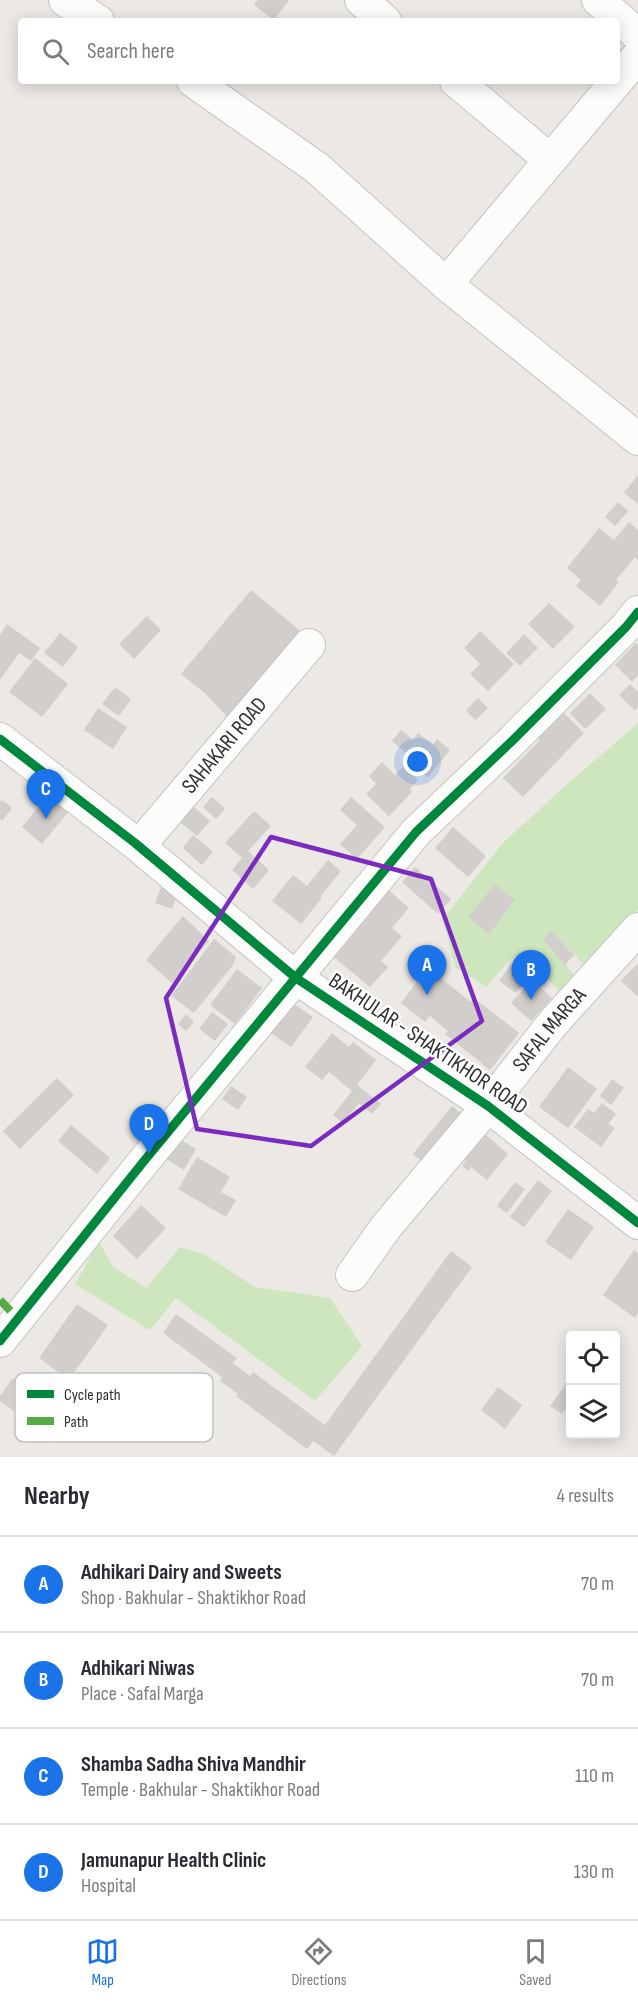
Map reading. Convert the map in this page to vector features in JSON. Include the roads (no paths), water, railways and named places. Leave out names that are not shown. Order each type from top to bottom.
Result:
[{"type":"street","points":[[65,0],[93,18]]},
{"type":"street","points":[[361,0],[382,18]]},
{"type":"street","points":[[598,0],[619,18]]},
{"type":"street","points":[[620,19],[638,35]]},
{"type":"street","points":[[620,77],[638,56]]},
{"type":"street","points":[[197,84],[317,168],[446,284],[638,439]]},
{"type":"street","points":[[460,84],[550,160]]},
{"type":"street","points":[[446,284],[614,84]]},
{"type":"street","points":[[0,1341],[144,1161],[416,832],[626,627],[638,612]]},
{"type":"street","name":"SAHAKARI ROAD","points":[[139,846],[309,645]]},
{"type":"street","name":"BAKHULAR - SHAKTIKHOR ROAD","points":[[0,739],[139,846],[296,978],[488,1106],[638,1223]]},
{"type":"street","name":"SAFAL MARGA","points":[[352,1275],[387,1227],[488,1106],[553,1023],[638,929]]},
{"type":"place","name":"Shamba Sadha Shiva Mandhir","points":[[46,819]]},
{"type":"place","name":"Adhikari Dairy and Sweets","points":[[427,995]]},
{"type":"place","name":"Adhikari Niwas","points":[[531,1000]]},
{"type":"place","name":"Jamunapur Health Clinic","points":[[149,1154]]}]
